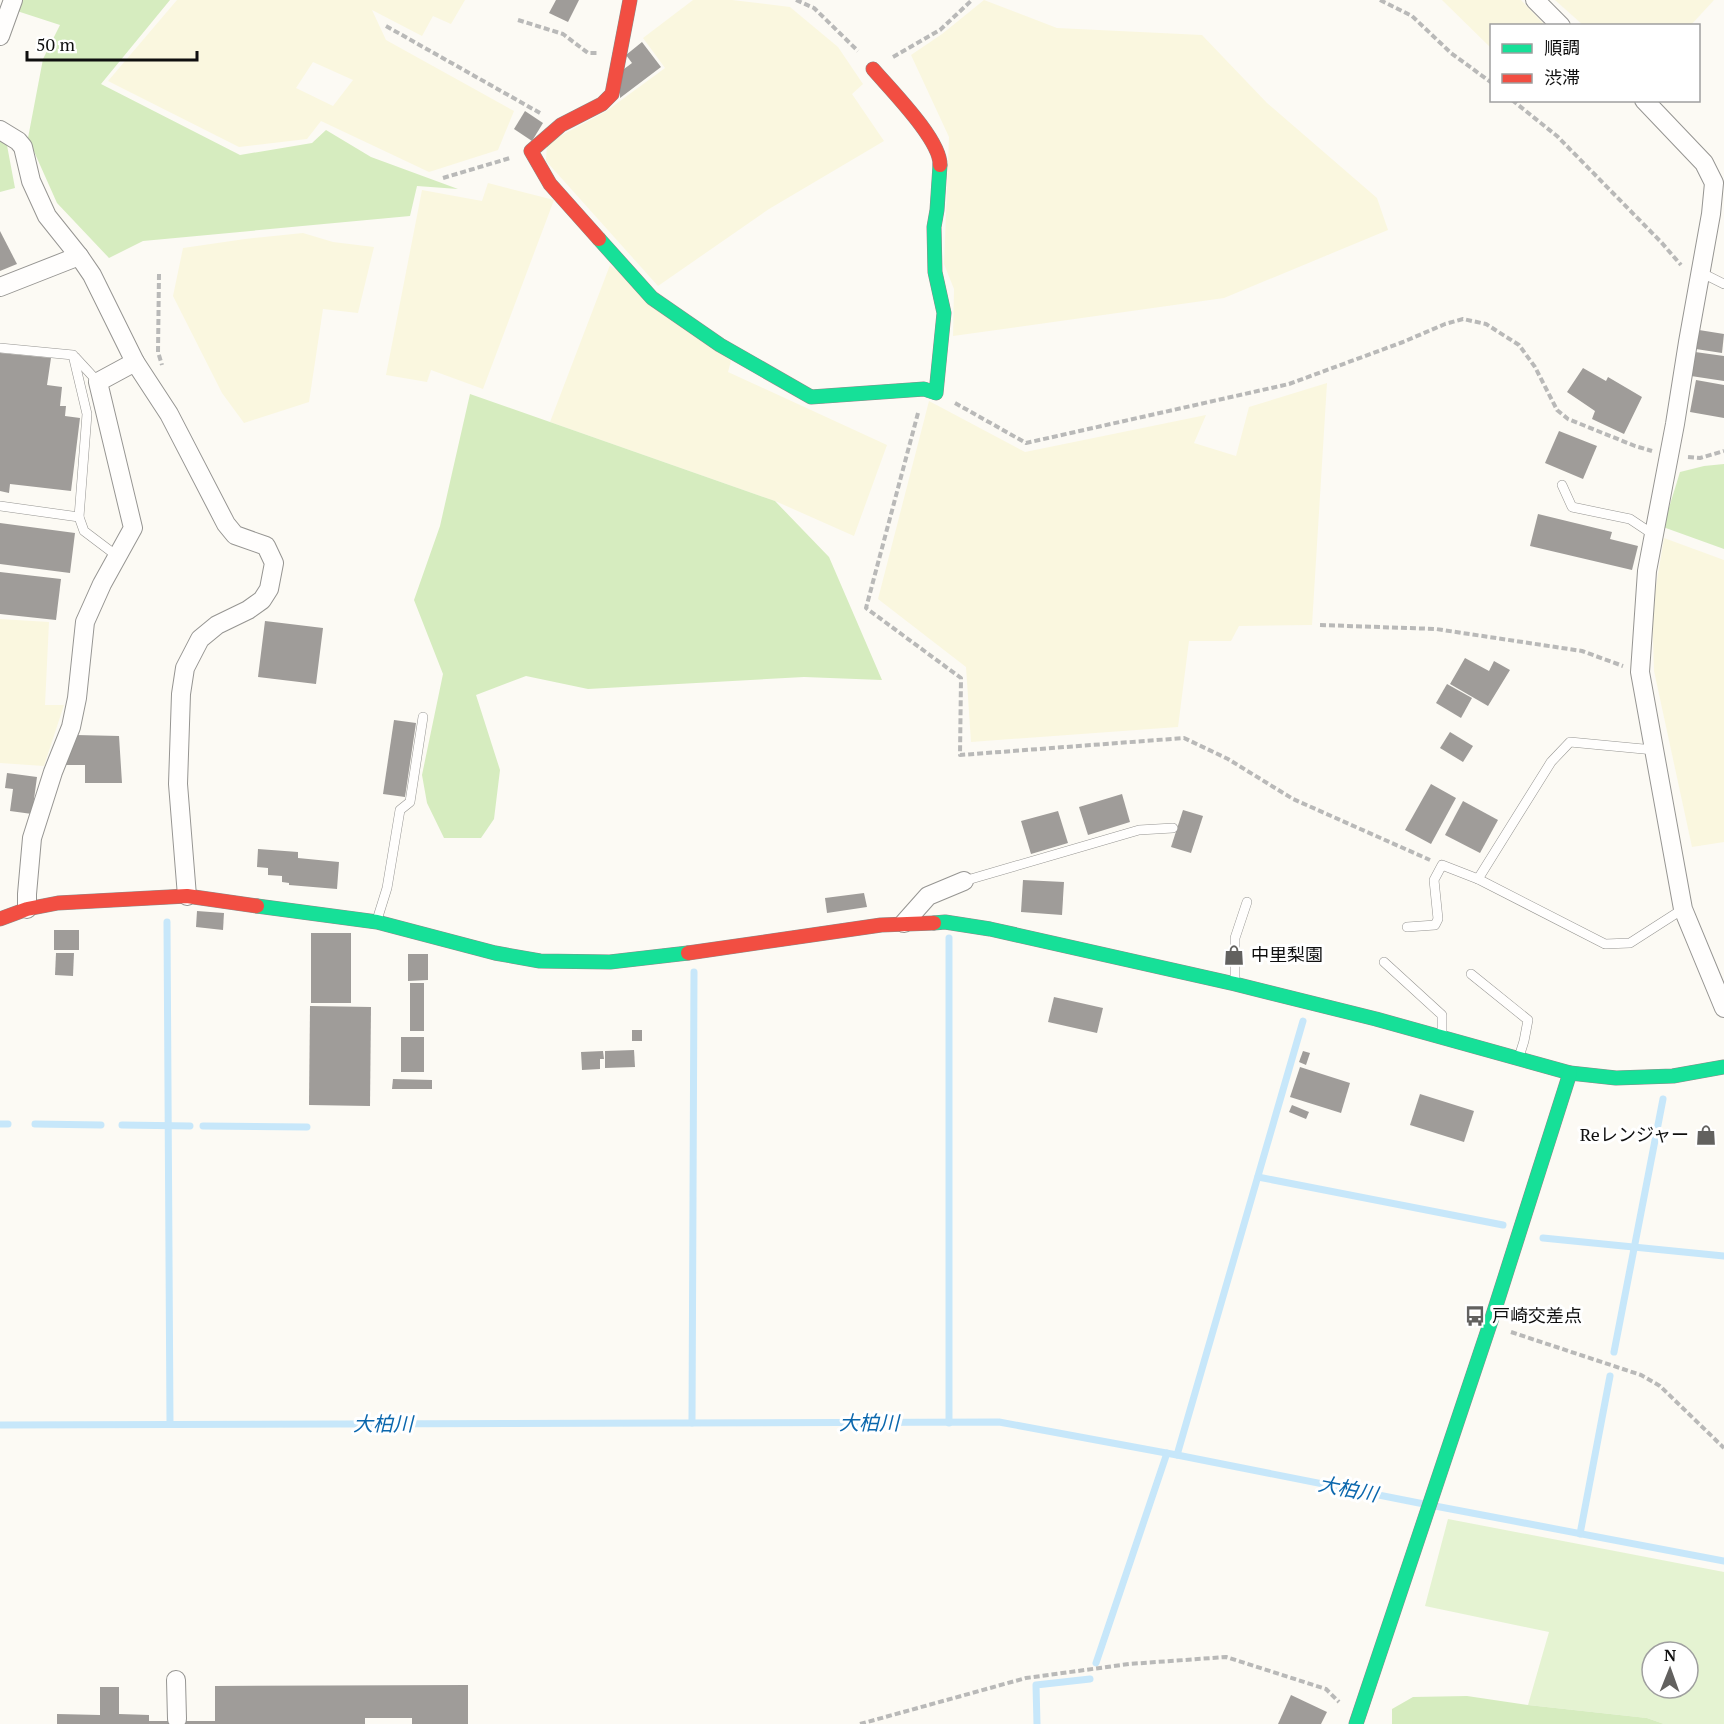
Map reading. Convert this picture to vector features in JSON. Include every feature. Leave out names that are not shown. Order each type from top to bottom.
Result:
[{"type":"street","points":[[0,36],[13,0]]},
{"type":"street","points":[[630,0],[612,94],[602,104],[561,125],[531,151],[550,184],[652,298],[720,345],[811,397],[930,391],[944,313],[935,272],[934,227],[940,159],[925,130],[873,69]]},
{"type":"street","points":[[1535,0],[1559,24]]},
{"type":"street","points":[[1646,102],[1704,163],[1714,183],[1711,214],[1647,571],[1640,672],[1683,909],[1724,1008]]},
{"type":"street","points":[[0,130],[18,141],[23,147],[31,181],[47,216],[92,275],[135,362],[169,414],[226,524],[235,535],[266,546],[274,563],[268,589],[262,600],[248,610],[217,625],[200,639],[185,668],[181,694],[178,784],[187,896]]},
{"type":"street","points":[[0,287],[79,256]]},
{"type":"street","points":[[27,909],[32,838],[53,772],[71,727],[77,698],[85,622],[133,528],[98,382],[135,362]]},
{"type":"street","points":[[904,923],[928,896],[964,881]]},
{"type":"street","points":[[0,919],[27,909],[58,903],[187,896],[377,922],[495,953],[540,961],[610,962],[881,925],[945,922],[990,929],[1235,984],[1570,1072],[1616,1078],[1673,1076],[1724,1067]]},
{"type":"street","points":[[1357,1721],[1529,1204],[1570,1072]]},
{"type":"street","points":[[176,1680],[177,1719]]},
{"type":"lane","points":[[1699,279],[1724,284]]},
{"type":"lane","points":[[0,348],[73,355],[98,382]]},
{"type":"lane","points":[[73,355],[87,414],[79,517],[84,531],[117,556]]},
{"type":"lane","points":[[1562,485],[1572,507],[1630,519],[1654,536]]},
{"type":"lane","points":[[0,506],[79,517]]},
{"type":"lane","points":[[377,922],[387,888],[400,810],[410,802],[423,717]]},
{"type":"lane","points":[[1478,879],[1551,762],[1570,742],[1654,750]]},
{"type":"lane","points":[[964,881],[1139,830],[1173,828]]},
{"type":"lane","points":[[1407,927],[1435,925],[1438,918],[1434,880],[1442,865],[1478,879],[1605,944],[1630,943],[1683,909]]},
{"type":"lane","points":[[1235,984],[1235,938],[1246,902]]},
{"type":"lane","points":[[1384,962],[1442,1015],[1442,1037]]},
{"type":"lane","points":[[1471,974],[1528,1020],[1518,1059]]},
{"type":"path","points":[[796,0],[814,8],[854,45],[873,69],[940,30],[972,0]]},
{"type":"path","points":[[1380,0],[1412,16],[1451,53],[1490,82]]},
{"type":"path","points":[[518,20],[563,34],[588,53],[619,54]]},
{"type":"path","points":[[386,26],[561,125]]},
{"type":"path","points":[[1514,102],[1557,136],[1699,279]]},
{"type":"path","points":[[443,178],[531,151]]},
{"type":"path","points":[[159,274],[158,352],[166,373]]},
{"type":"path","points":[[1442,865],[1293,799],[1228,759],[1184,738],[960,755],[961,678],[866,608],[930,391],[1026,443],[1289,384],[1403,342],[1444,324],[1463,319],[1486,324],[1519,345],[1535,367],[1557,410],[1568,419],[1635,446],[1669,456],[1700,458],[1724,452]]},
{"type":"path","points":[[1320,625],[1436,629],[1582,651],[1640,672]]},
{"type":"path","points":[[1489,1324],[1641,1375],[1660,1386],[1724,1448]]},
{"type":"path","points":[[860,1724],[1026,1678],[1129,1664],[1226,1657],[1326,1689],[1357,1721]]},
{"type":"shaded area","points":[[177,0],[465,0],[451,24],[433,16],[422,36],[372,10],[386,40],[514,111],[498,150],[429,172],[321,121],[307,139],[239,147],[108,81]],"holes":[[[313,62],[353,80],[333,106],[296,88]]]},
{"type":"shaded area","points":[[693,0],[732,0],[790,7],[838,47],[863,84],[852,94],[884,141],[769,209],[658,286],[546,161],[547,143],[605,112],[665,68],[643,38]]},
{"type":"shaded area","points":[[984,0],[1057,28],[1202,35],[1267,103],[1377,198],[1388,230],[1224,298],[953,336],[954,289],[944,264],[949,137],[911,55],[942,34]]},
{"type":"shaded area","points":[[1442,0],[1521,0],[1544,24],[1490,24],[1490,47]]},
{"type":"shaded area","points":[[1555,0],[1714,0],[1692,24],[1582,24]]},
{"type":"shaded area","points":[[488,183],[554,200],[483,389],[431,370],[427,382],[386,375],[422,190],[482,201]]},
{"type":"shaded area","points":[[303,233],[333,242],[374,247],[358,313],[323,309],[309,402],[244,423],[222,393],[173,296],[183,248]]},
{"type":"shaded area","points":[[610,265],[731,361],[728,372],[887,445],[854,536],[775,501],[550,422]]},
{"type":"shaded area","points":[[1327,383],[1312,625],[1239,626],[1231,641],[1189,641],[1178,727],[971,742],[966,667],[878,599],[929,401],[1025,452],[1206,415],[1194,443],[1236,456],[1249,407]]},
{"type":"shaded area","points":[[1664,538],[1724,560],[1724,842],[1692,847],[1654,671],[1652,610]]},
{"type":"shaded area","points":[[0,619],[49,622],[45,705],[64,705],[44,766],[0,763]]},
{"type":"green space","points":[[20,0],[170,0],[101,84],[240,155],[312,143],[326,130],[371,157],[458,189],[417,186],[410,216],[143,241],[109,258],[57,203],[28,138],[43,59],[60,25],[17,11]]},
{"type":"green space","points":[[0,140],[6,140],[15,188],[0,192]]},
{"type":"green space","points":[[470,394],[775,501],[829,557],[882,680],[804,677],[588,689],[526,676],[476,695],[500,770],[494,819],[481,838],[444,838],[427,803],[422,775],[443,674],[414,600],[440,526]]},
{"type":"green space","points":[[1724,464],[1724,549],[1663,527],[1680,472]]},
{"type":"green space","points":[[1448,1519],[1724,1572],[1724,1724],[1664,1724],[1647,1718],[1528,1705],[1549,1632],[1425,1606]]},
{"type":"green space","points":[[1467,1696],[1647,1718],[1664,1724],[1392,1724],[1392,1709],[1413,1697]]},
{"type":"building","points":[[556,0],[579,0],[568,22],[549,13]]},
{"type":"building","points":[[642,42],[661,67],[620,98],[620,72],[632,63],[626,55]]},
{"type":"building","points":[[525,111],[543,123],[532,141],[514,129]]},
{"type":"building","points":[[0,231],[17,264],[0,271]]},
{"type":"building","points":[[1699,330],[1724,334],[1722,353],[1696,349]]},
{"type":"building","points":[[1695,352],[1724,356],[1724,381],[1691,376]]},
{"type":"building","points":[[0,353],[51,358],[47,385],[62,387],[60,406],[66,406],[65,416],[80,418],[71,491],[10,484],[9,493],[0,491]]},
{"type":"building","points":[[1583,368],[1606,381],[1608,377],[1642,397],[1624,434],[1592,419],[1595,411],[1567,392]]},
{"type":"building","points":[[1696,380],[1724,385],[1724,418],[1690,412]]},
{"type":"building","points":[[1559,431],[1597,446],[1583,479],[1545,463]]},
{"type":"building","points":[[1538,514],[1612,532],[1610,539],[1638,546],[1632,570],[1530,546]]},
{"type":"building","points":[[0,523],[75,533],[70,573],[0,564]]},
{"type":"building","points":[[0,572],[61,579],[56,620],[0,614]]},
{"type":"building","points":[[265,621],[323,628],[316,684],[258,677]]},
{"type":"building","points":[[1465,658],[1489,671],[1494,661],[1510,670],[1488,706],[1450,684]]},
{"type":"building","points":[[1447,684],[1472,698],[1461,718],[1436,703]]},
{"type":"building","points":[[394,720],[416,723],[405,797],[383,794]]},
{"type":"building","points":[[1450,732],[1473,746],[1463,762],[1440,748]]},
{"type":"building","points":[[76,735],[119,736],[122,783],[85,783],[85,765],[65,765]]},
{"type":"building","points":[[7,773],[37,777],[32,814],[10,811],[13,789],[5,788]]},
{"type":"building","points":[[1431,784],[1456,798],[1431,844],[1405,830]]},
{"type":"building","points":[[1122,794],[1130,822],[1088,835],[1079,807]]},
{"type":"building","points":[[1463,801],[1498,820],[1480,853],[1445,835]]},
{"type":"building","points":[[1183,810],[1203,816],[1191,853],[1171,847]]},
{"type":"building","points":[[1058,811],[1068,843],[1031,854],[1021,821]]},
{"type":"building","points":[[258,849],[298,852],[298,858],[339,862],[337,889],[289,885],[289,883],[282,882],[282,876],[268,875],[268,868],[257,867]]},
{"type":"building","points":[[1023,880],[1064,882],[1062,915],[1021,912]]},
{"type":"building","points":[[864,893],[867,907],[827,913],[825,898]]},
{"type":"building","points":[[197,911],[224,913],[223,930],[196,927]]},
{"type":"building","points":[[54,930],[79,930],[79,950],[54,950]]},
{"type":"building","points":[[311,933],[351,933],[351,1003],[311,1003]]},
{"type":"building","points":[[56,953],[74,953],[73,976],[55,975]]},
{"type":"building","points":[[408,954],[428,954],[428,980],[408,981]]},
{"type":"building","points":[[410,983],[424,983],[424,1031],[410,1031]]},
{"type":"building","points":[[1054,997],[1103,1008],[1097,1033],[1048,1022]]},
{"type":"building","points":[[310,1006],[371,1007],[370,1106],[309,1105]]},
{"type":"building","points":[[632,1030],[642,1030],[642,1041],[632,1041]]},
{"type":"building","points":[[401,1037],[424,1037],[424,1072],[401,1072]]},
{"type":"building","points":[[634,1050],[635,1067],[605,1068],[605,1051]]},
{"type":"building","points":[[603,1051],[604,1059],[600,1059],[600,1069],[582,1070],[581,1052]]},
{"type":"building","points":[[1303,1051],[1310,1053],[1306,1065],[1299,1062]]},
{"type":"building","points":[[1300,1067],[1350,1083],[1341,1113],[1290,1097]]},
{"type":"building","points":[[393,1079],[432,1080],[432,1089],[392,1089]]},
{"type":"building","points":[[1420,1094],[1474,1111],[1464,1142],[1410,1125]]},
{"type":"building","points":[[1292,1105],[1309,1112],[1306,1119],[1289,1112]]},
{"type":"building","points":[[468,1685],[468,1724],[412,1724],[412,1718],[365,1718],[365,1724],[57,1724],[57,1714],[100,1715],[100,1687],[119,1687],[119,1714],[149,1715],[149,1721],[215,1721],[215,1686]]},
{"type":"building","points":[[1291,1695],[1327,1712],[1321,1724],[1278,1724]]},
{"type":"waterway","points":[[167,922],[170,1424]]},
{"type":"waterway","points":[[949,938],[949,1423]]},
{"type":"waterway","points":[[692,1423],[694,972]]},
{"type":"waterway","points":[[1177,1455],[1303,1021]]},
{"type":"waterway","points":[[1614,1352],[1663,1099]]},
{"type":"waterway","points":[[0,1124],[8,1124]]},
{"type":"waterway","points":[[35,1124],[101,1125]]},
{"type":"waterway","points":[[122,1125],[190,1126]]},
{"type":"waterway","points":[[203,1126],[307,1127]]},
{"type":"waterway","points":[[1258,1177],[1503,1225]]},
{"type":"waterway","points":[[1543,1238],[1724,1256]]},
{"type":"waterway","points":[[1580,1534],[1610,1376]]},
{"type":"waterway","name":"大柏川","points":[[0,1425],[999,1422],[1424,1504]]},
{"type":"waterway","points":[[1096,1663],[1167,1453]]},
{"type":"waterway","name":"大柏川","points":[[1435,1506],[1724,1561]]},
{"type":"waterway","points":[[1037,1724],[1036,1685],[1090,1679]]},
{"type":"traffic: fast","points":[[599,239],[652,298],[720,345],[811,397],[924,389],[936,393],[944,313],[935,272],[934,227],[940,165]]},
{"type":"traffic: fast","points":[[257,906],[377,922],[495,953],[540,961],[610,962],[688,953]]},
{"type":"traffic: fast","points":[[934,923],[945,922],[990,929],[1235,984],[1376,1019],[1570,1073],[1616,1078],[1673,1076],[1724,1067]]},
{"type":"traffic: fast","points":[[1356,1724],[1492,1318],[1570,1073]]},
{"type":"traffic: jam","points":[[599,239],[550,184],[531,151],[561,125],[602,104],[612,94],[630,0]]},
{"type":"traffic: jam","points":[[873,69],[924,129],[938,155],[940,165]]},
{"type":"traffic: jam","points":[[0,919],[27,909],[58,903],[187,896],[257,906]]},
{"type":"traffic: jam","points":[[688,953],[881,925],[934,923]]},
{"type":"place","name":"中里梨園","points":[[1234,955]]},
{"type":"place","name":"Reレンジャー","points":[[1706,1135]]},
{"type":"place","name":"戸崎交差点","points":[[1475,1316]]}]
